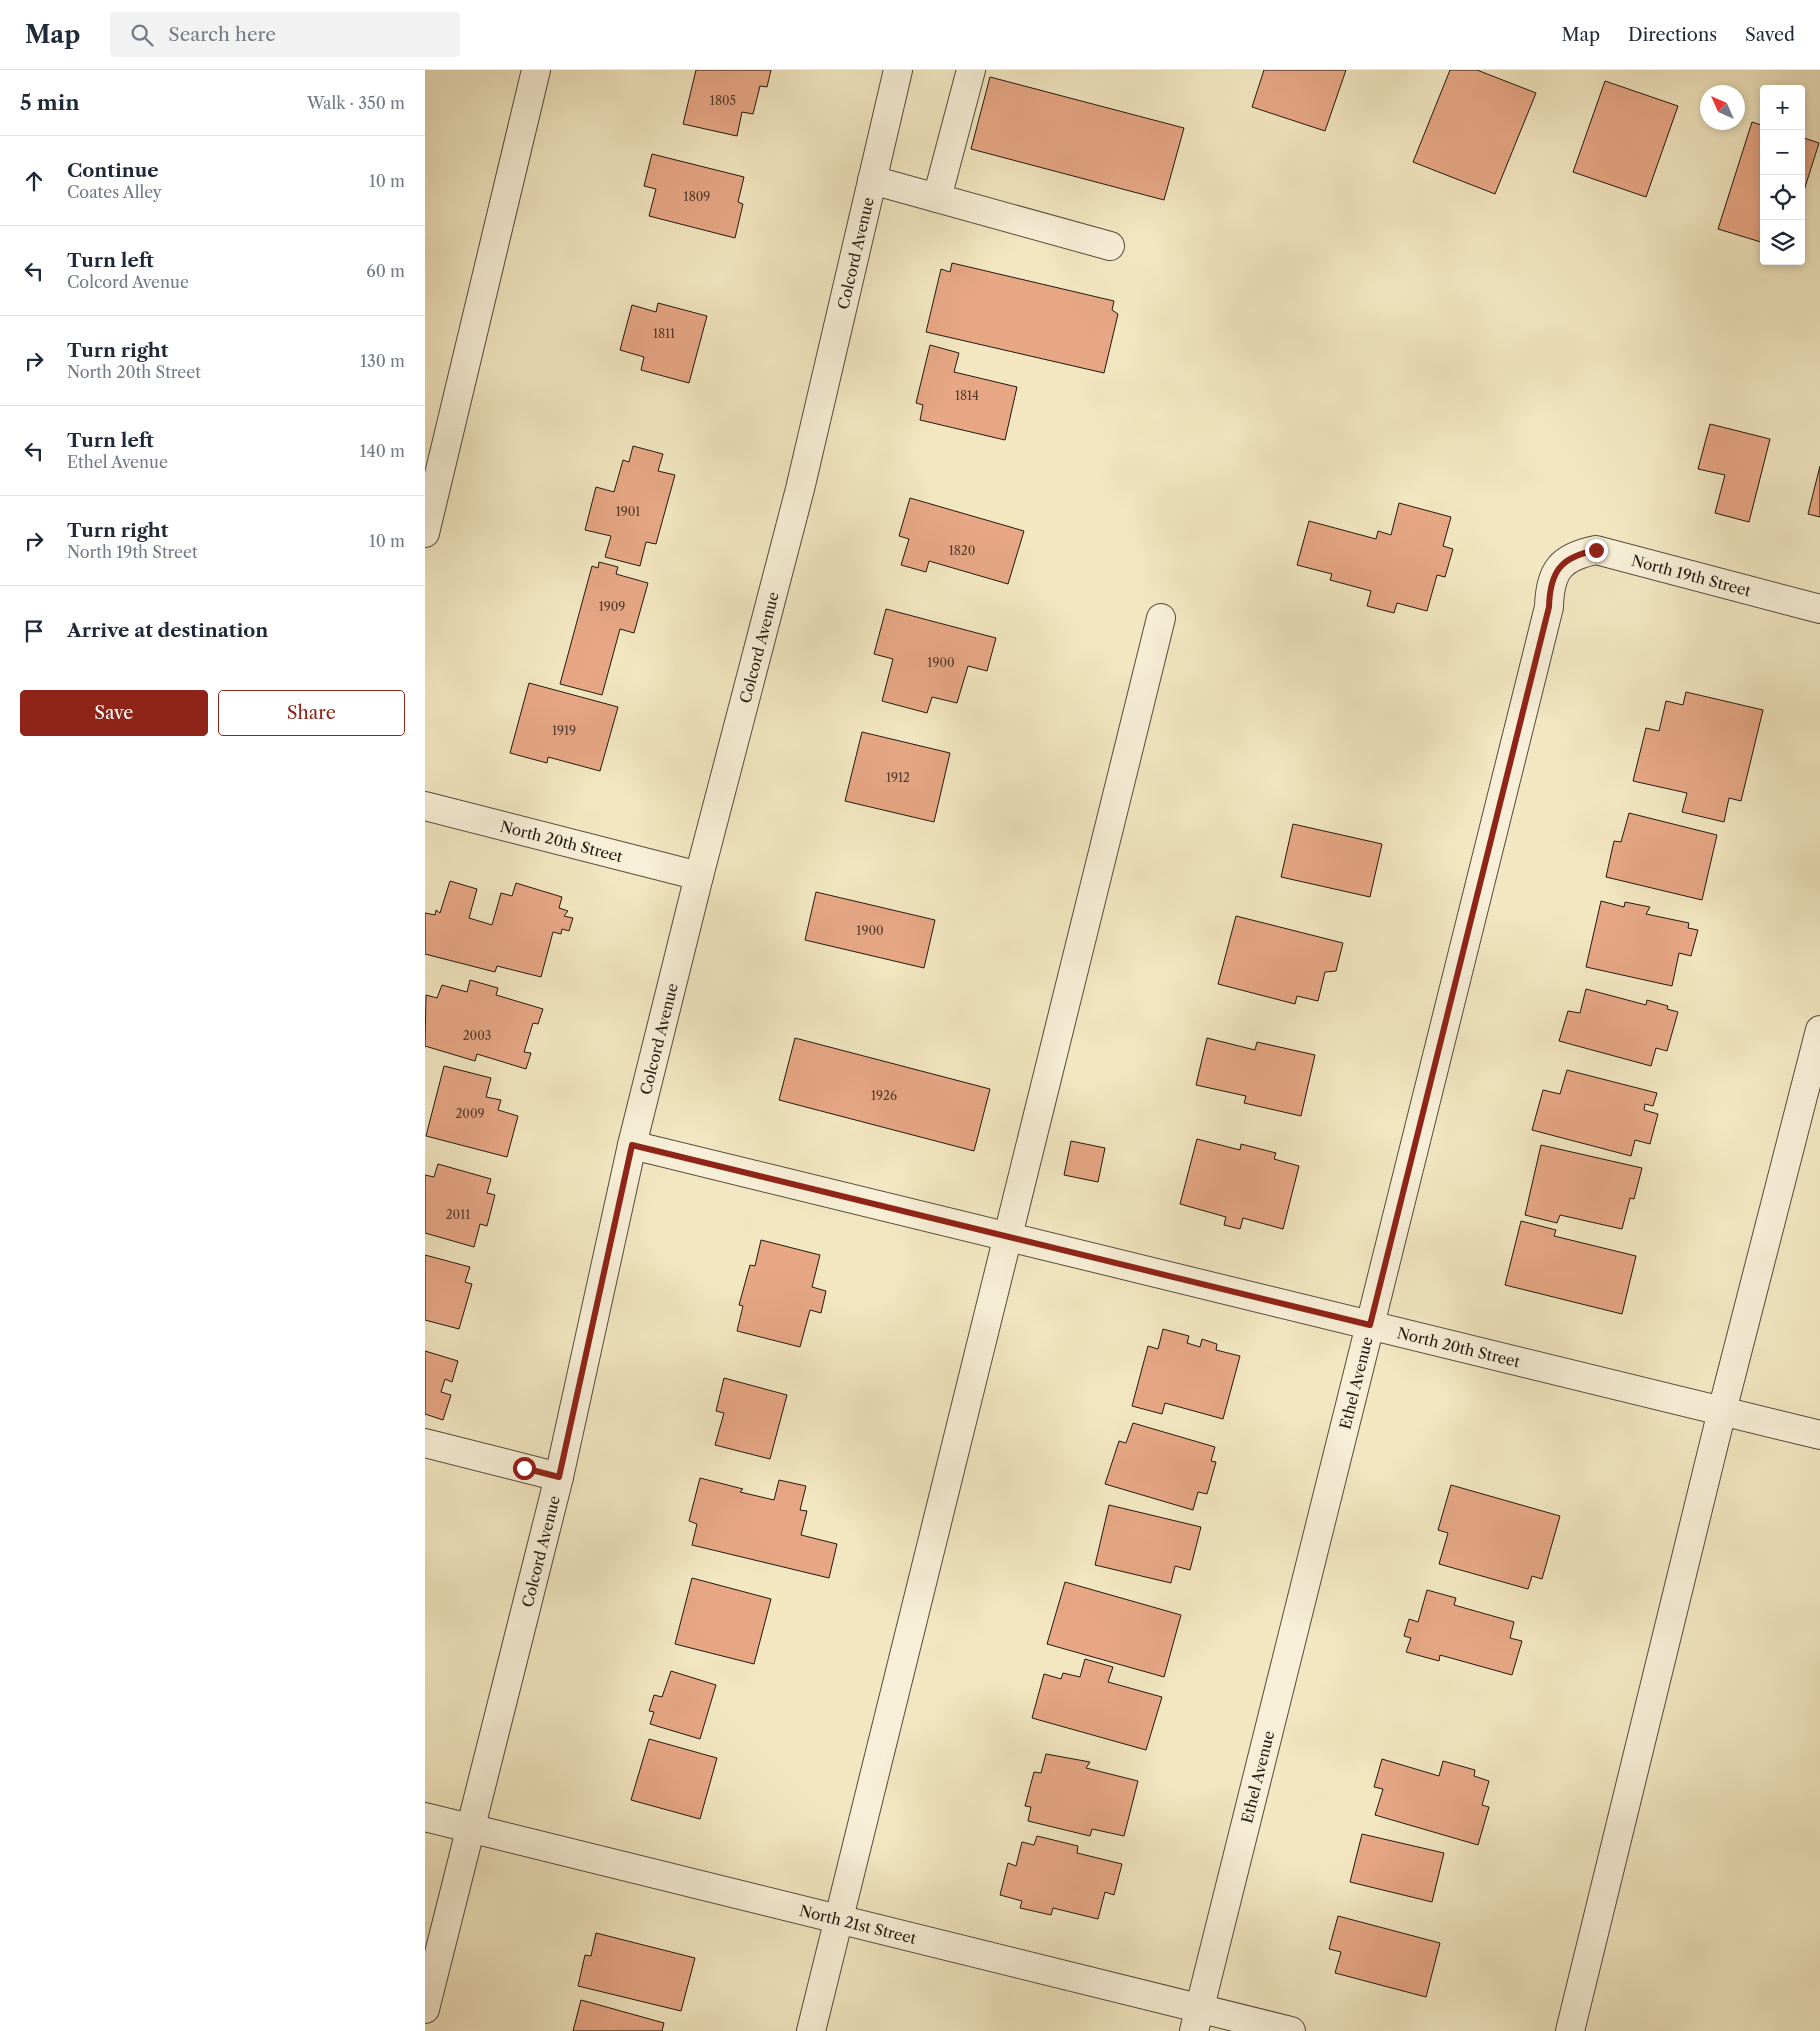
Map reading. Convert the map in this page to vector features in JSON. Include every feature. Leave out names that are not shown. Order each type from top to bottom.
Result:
[{"type":"street","points":[[425,533],[536,70]]},
{"type":"street","name":"Colcord Avenue","points":[[425,2009],[559,1477],[632,1145],[699,876],[800,489],[898,70]]},
{"type":"street","points":[[937,198],[971,70]]},
{"type":"street","points":[[872,180],[1110,246]]},
{"type":"street","name":"North 19th Street","points":[[1563,563],[1577,554],[1596,550],[1820,609]]},
{"type":"street","name":"Ethel Avenue","points":[[1197,2020],[1549,607],[1553,577],[1563,563]]},
{"type":"street","points":[[811,2031],[1161,618]]},
{"type":"street","name":"North 20th Street","points":[[425,806],[699,876]]},
{"type":"street","points":[[1570,2031],[1722,1411],[1820,1030]]},
{"type":"street","name":"North 20th Street","points":[[632,1145],[1820,1434]]},
{"type":"street","points":[[425,1443],[559,1477]]},
{"type":"street","name":"North 21st Street","points":[[425,1817],[838,1919],[1197,2020],[1291,2031]]},
{"type":"building","points":[[696,70],[771,70],[767,87],[760,86],[753,114],[742,112],[737,136],[683,124]]},
{"type":"building","points":[[1264,70],[1346,70],[1325,131],[1252,107]]},
{"type":"building","points":[[1450,70],[1477,70],[1536,93],[1495,194],[1413,162]]},
{"type":"building","points":[[990,77],[1184,128],[1164,200],[971,149]]},
{"type":"building","points":[[1605,81],[1678,106],[1646,197],[1573,172]]},
{"type":"building","points":[[1752,122],[1760,125],[1760,242],[1718,229]]},
{"type":"building","points":[[1805,138],[1819,143],[1805,187]]},
{"type":"building","points":[[652,154],[744,177],[738,202],[743,204],[735,238],[649,216],[656,189],[644,186]]},
{"type":"building","points":[[952,263],[1114,301],[1112,310],[1118,314],[1104,373],[926,332],[941,269],[950,272]]},
{"type":"building","points":[[658,303],[707,316],[689,383],[641,370],[644,357],[620,350],[632,305],[656,312]]},
{"type":"building","points":[[930,345],[959,353],[954,372],[1017,387],[1005,440],[920,420],[923,405],[916,403]]},
{"type":"building","points":[[1710,424],[1770,439],[1749,522],[1715,513],[1725,475],[1698,469]]},
{"type":"building","points":[[633,446],[663,454],[658,471],[675,475],[656,544],[646,542],[640,566],[605,557],[611,536],[585,530],[596,487],[614,492],[623,460],[629,462]]},
{"type":"building","points":[[1820,466],[1820,517],[1808,514]]},
{"type":"building","points":[[910,498],[1024,531],[1008,584],[929,561],[926,572],[901,565],[909,539],[899,536]]},
{"type":"building","points":[[1399,503],[1451,517],[1443,546],[1453,549],[1445,577],[1437,575],[1427,611],[1397,603],[1394,613],[1367,606],[1371,591],[1330,580],[1332,574],[1297,565],[1309,521],[1376,539],[1378,531],[1391,535]]},
{"type":"building","points":[[599,562],[618,567],[616,574],[648,583],[634,633],[620,629],[602,695],[560,684],[592,566],[598,568]]},
{"type":"building","points":[[886,609],[996,638],[987,671],[968,666],[957,703],[932,697],[927,713],[882,701],[893,659],[874,654]]},
{"type":"building","points":[[529,683],[618,707],[600,771],[548,757],[547,763],[510,753]]},
{"type":"building","points":[[1686,692],[1763,710],[1741,801],[1729,798],[1724,822],[1682,812],[1687,793],[1633,781],[1646,728],[1659,731],[1666,701],[1683,705]]},
{"type":"building","points":[[862,732],[950,753],[934,822],[845,801]]},
{"type":"building","points":[[1629,813],[1717,835],[1702,900],[1606,877],[1614,841],[1621,842]]},
{"type":"building","points":[[1293,824],[1382,844],[1370,897],[1281,877]]},
{"type":"building","points":[[450,881],[477,889],[469,918],[492,925],[501,893],[512,896],[516,883],[562,897],[559,908],[568,911],[564,916],[573,918],[569,931],[562,929],[561,934],[553,932],[541,977],[497,966],[495,972],[425,954],[425,913],[435,915],[436,910],[440,913]]},
{"type":"building","points":[[816,892],[935,920],[924,968],[805,940]]},
{"type":"building","points":[[1601,901],[1624,907],[1625,902],[1650,907],[1646,914],[1689,923],[1688,928],[1698,930],[1691,956],[1679,953],[1672,986],[1586,967]]},
{"type":"building","points":[[1236,916],[1343,943],[1336,971],[1325,972],[1318,1001],[1297,996],[1295,1004],[1218,984]]},
{"type":"building","points":[[470,980],[498,988],[496,995],[543,1009],[538,1024],[533,1023],[524,1052],[531,1053],[526,1069],[477,1054],[475,1061],[425,1046],[426,995],[437,998],[442,985],[467,992]]},
{"type":"building","points":[[1586,989],[1646,1005],[1647,1000],[1668,1006],[1667,1009],[1678,1012],[1667,1051],[1656,1048],[1651,1066],[1559,1041],[1568,1011],[1580,1013]]},
{"type":"building","points":[[795,1038],[990,1089],[974,1151],[779,1100]]},
{"type":"building","points":[[1207,1038],[1255,1050],[1257,1042],[1315,1055],[1301,1116],[1244,1103],[1246,1096],[1196,1085]]},
{"type":"building","points":[[444,1066],[491,1078],[486,1097],[501,1100],[498,1110],[518,1116],[507,1157],[426,1136]]},
{"type":"building","points":[[1567,1070],[1657,1093],[1653,1106],[1645,1104],[1644,1110],[1658,1114],[1650,1144],[1635,1140],[1631,1156],[1532,1130],[1543,1090],[1560,1094]]},
{"type":"building","points":[[1197,1139],[1240,1150],[1241,1144],[1276,1153],[1274,1159],[1299,1166],[1283,1229],[1243,1218],[1240,1229],[1224,1225],[1226,1217],[1180,1204]]},
{"type":"building","points":[[1071,1141],[1105,1148],[1098,1182],[1064,1175]]},
{"type":"building","points":[[1541,1145],[1642,1168],[1634,1199],[1630,1198],[1622,1229],[1560,1215],[1557,1223],[1525,1215]]},
{"type":"building","points":[[438,1164],[491,1179],[487,1193],[495,1195],[487,1226],[480,1224],[474,1247],[425,1233],[425,1175],[434,1177]]},
{"type":"building","points":[[1521,1221],[1556,1230],[1554,1236],[1636,1256],[1622,1314],[1505,1285]]},
{"type":"building","points":[[761,1240],[820,1255],[812,1287],[826,1291],[821,1313],[810,1310],[800,1347],[737,1331],[743,1306],[739,1305],[750,1265],[755,1266]]},
{"type":"building","points":[[425,1255],[470,1267],[465,1282],[472,1284],[459,1329],[425,1320]]},
{"type":"building","points":[[1163,1329],[1189,1336],[1187,1343],[1200,1347],[1202,1339],[1217,1344],[1216,1350],[1240,1356],[1223,1419],[1165,1403],[1162,1414],[1132,1406],[1148,1346],[1158,1349]]},
{"type":"building","points":[[425,1351],[458,1361],[452,1382],[445,1379],[441,1392],[451,1395],[443,1420],[425,1414]]},
{"type":"building","points":[[724,1378],[787,1395],[770,1459],[715,1445],[724,1413],[716,1411]]},
{"type":"building","points":[[1133,1423],[1215,1447],[1211,1461],[1216,1462],[1207,1494],[1198,1492],[1193,1510],[1105,1484],[1119,1441],[1126,1443]]},
{"type":"building","points":[[700,1478],[743,1489],[740,1492],[774,1500],[779,1480],[806,1486],[800,1510],[807,1511],[801,1535],[837,1544],[829,1578],[692,1545],[697,1524],[689,1521]]},
{"type":"building","points":[[1451,1485],[1560,1516],[1542,1579],[1532,1576],[1528,1589],[1439,1564],[1448,1533],[1438,1530]]},
{"type":"building","points":[[1109,1505],[1201,1527],[1190,1570],[1175,1566],[1171,1583],[1095,1565]]},
{"type":"building","points":[[692,1578],[771,1599],[754,1664],[675,1644]]},
{"type":"building","points":[[1065,1582],[1181,1615],[1164,1677],[1047,1644]]},
{"type":"building","points":[[1427,1590],[1456,1598],[1454,1605],[1514,1622],[1510,1638],[1522,1641],[1512,1675],[1440,1655],[1439,1661],[1406,1652],[1411,1638],[1404,1636],[1409,1619],[1418,1622]]},
{"type":"building","points":[[1085,1659],[1113,1667],[1108,1682],[1162,1697],[1146,1750],[1032,1718],[1044,1674],[1061,1679],[1063,1673],[1080,1677]]},
{"type":"building","points":[[671,1671],[716,1685],[700,1739],[650,1724],[654,1712],[649,1711],[654,1695],[662,1697]]},
{"type":"building","points":[[649,1739],[717,1758],[700,1819],[631,1800]]},
{"type":"building","points":[[1046,1754],[1090,1762],[1086,1768],[1138,1781],[1124,1836],[1092,1829],[1090,1836],[1028,1821],[1031,1807],[1025,1806],[1034,1772],[1041,1773]]},
{"type":"building","points":[[1382,1759],[1439,1776],[1443,1761],[1475,1770],[1474,1776],[1489,1781],[1482,1805],[1489,1807],[1478,1845],[1375,1815],[1383,1789],[1374,1787]]},
{"type":"building","points":[[1362,1834],[1444,1853],[1432,1902],[1350,1882]]},
{"type":"building","points":[[1037,1836],[1078,1846],[1077,1853],[1122,1864],[1114,1895],[1105,1892],[1098,1919],[1053,1908],[1051,1915],[1020,1908],[1022,1901],[1000,1895],[1008,1863],[1016,1866],[1022,1842],[1034,1845]]},
{"type":"building","points":[[1338,1916],[1440,1943],[1426,1997],[1335,1973],[1341,1952],[1329,1949]]},
{"type":"building","points":[[596,1933],[695,1958],[681,2011],[578,1986],[585,1955],[591,1956]]},
{"type":"building","points":[[581,2000],[664,2023],[662,2031],[573,2031]]},
{"type":"route","points":[[524,1468],[559,1477],[632,1145],[1370,1325],[1549,607],[1549,595],[1553,577],[1563,563],[1577,554],[1596,550]]}]
